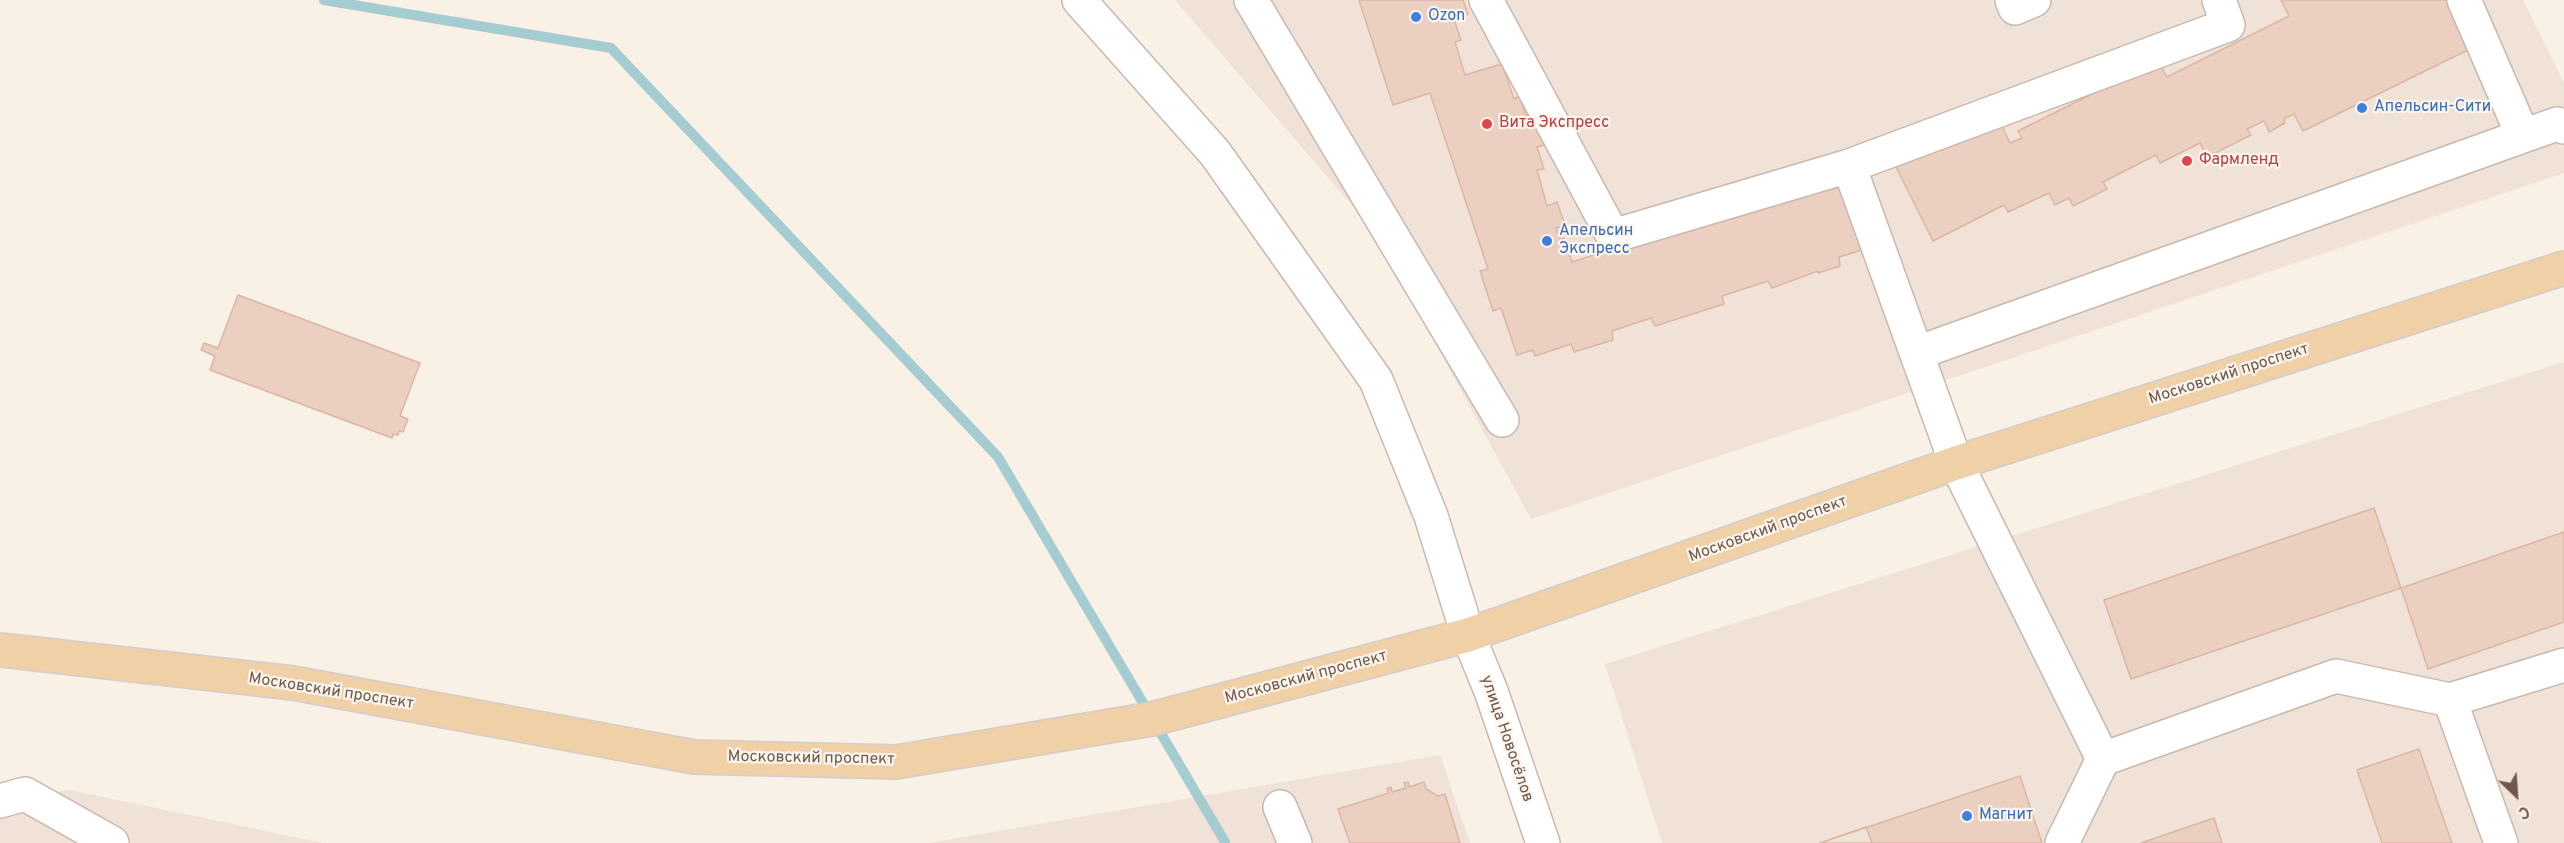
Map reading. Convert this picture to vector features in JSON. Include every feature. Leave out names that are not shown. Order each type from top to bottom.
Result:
[{"type":"main road","name":"Московский проспект","points":[[0,650],[293,683],[694,757],[896,762],[1152,718],[1468,635],[1956,463],[2564,268]]},
{"type":"street","name":"улица Новосёлов","points":[[1079,0],[1215,153],[1376,380],[1431,516],[1468,635],[1491,691],[1543,843]]},
{"type":"street","points":[[1251,0],[1502,420]]},
{"type":"street","points":[[1486,0],[1613,236],[1849,166],[2228,25],[2219,0]]},
{"type":"street","points":[[2012,0],[2015,8],[2034,0]]},
{"type":"street","points":[[2464,0],[2523,136]]},
{"type":"street","points":[[1917,353],[2557,124],[2564,127]]},
{"type":"street","points":[[1849,166],[1956,463],[2103,759]]},
{"type":"street","points":[[2062,843],[2103,759],[2336,676],[2450,700],[2564,665]]},
{"type":"street","points":[[2450,700],[2501,843]]},
{"type":"street","points":[[0,801],[25,794],[112,843]]},
{"type":"street","points":[[1280,807],[1295,843]]},
{"type":"shaded area","points":[[1175,0],[2523,0],[2564,83],[2564,173],[1531,519],[1374,231]]},
{"type":"shaded area","points":[[2564,362],[2564,843],[1662,843],[1605,664]]},
{"type":"shaded area","points":[[1440,755],[1470,843],[929,843]]},
{"type":"shaded area","points":[[70,790],[323,843],[0,843],[0,799]]},
{"type":"building","points":[[1359,0],[1463,0],[1468,14],[1454,19],[1461,40],[1455,42],[1465,75],[1502,64],[1514,99],[1520,96],[1526,116],[1540,111],[1551,143],[1537,147],[1544,169],[1537,170],[1547,206],[1557,202],[1565,225],[1556,228],[1560,239],[1564,238],[1572,262],[1841,174],[1865,249],[1839,257],[1840,266],[1818,273],[1818,271],[1772,288],[1768,281],[1722,296],[1724,304],[1655,326],[1651,318],[1612,331],[1613,340],[1574,352],[1571,344],[1535,356],[1533,350],[1517,355],[1501,308],[1493,311],[1480,271],[1488,269],[1430,93],[1393,105]]},
{"type":"building","points":[[2281,0],[2451,0],[2474,47],[2303,131],[2294,114],[2284,119],[2285,123],[2269,132],[2264,121],[2247,129],[2251,135],[2207,157],[2200,143],[2160,163],[2156,155],[2103,182],[2107,189],[2073,206],[2069,198],[2055,205],[2049,193],[2008,212],[2004,205],[1933,241],[1896,167],[1997,116],[2010,143],[2022,138],[2018,131],[2158,61],[2167,77],[2289,16]]},
{"type":"building","points":[[238,295],[420,363],[400,416],[408,419],[403,432],[399,431],[398,435],[393,434],[392,438],[210,370],[215,356],[201,350],[204,343],[218,348]]},
{"type":"building","points":[[2374,508],[2401,588],[2131,679],[2104,600]]},
{"type":"building","points":[[2564,532],[2564,622],[2428,669],[2401,588]]},
{"type":"building","points":[[2419,749],[2452,843],[2382,843],[2357,770]]},
{"type":"building","points":[[2020,776],[2042,843],[1820,843]]},
{"type":"building","points":[[1408,782],[1409,787],[1424,782],[1426,789],[1438,796],[1445,794],[1460,843],[1350,843],[1338,809],[1389,793],[1387,789],[1391,787],[1392,792],[1406,788],[1404,783]]},
{"type":"building","points":[[2214,818],[2222,843],[2141,843]]},
{"type":"building","points":[[1866,827],[1872,843],[1820,843]]},
{"type":"waterway","points":[[324,0],[611,48],[998,457],[1225,842]]},
{"type":"place","name":"Ozon","points":[[1416,17]]},
{"type":"place","name":"Апельсин-Сити","points":[[2362,108]]},
{"type":"place","name":"Вита Экспресс","points":[[1487,124]]},
{"type":"place","name":"Фармленд","points":[[2187,161]]},
{"type":"place","name":"Апельсин Экспресс","points":[[1547,241]]},
{"type":"place","name":"Магнит","points":[[1967,816]]}]
